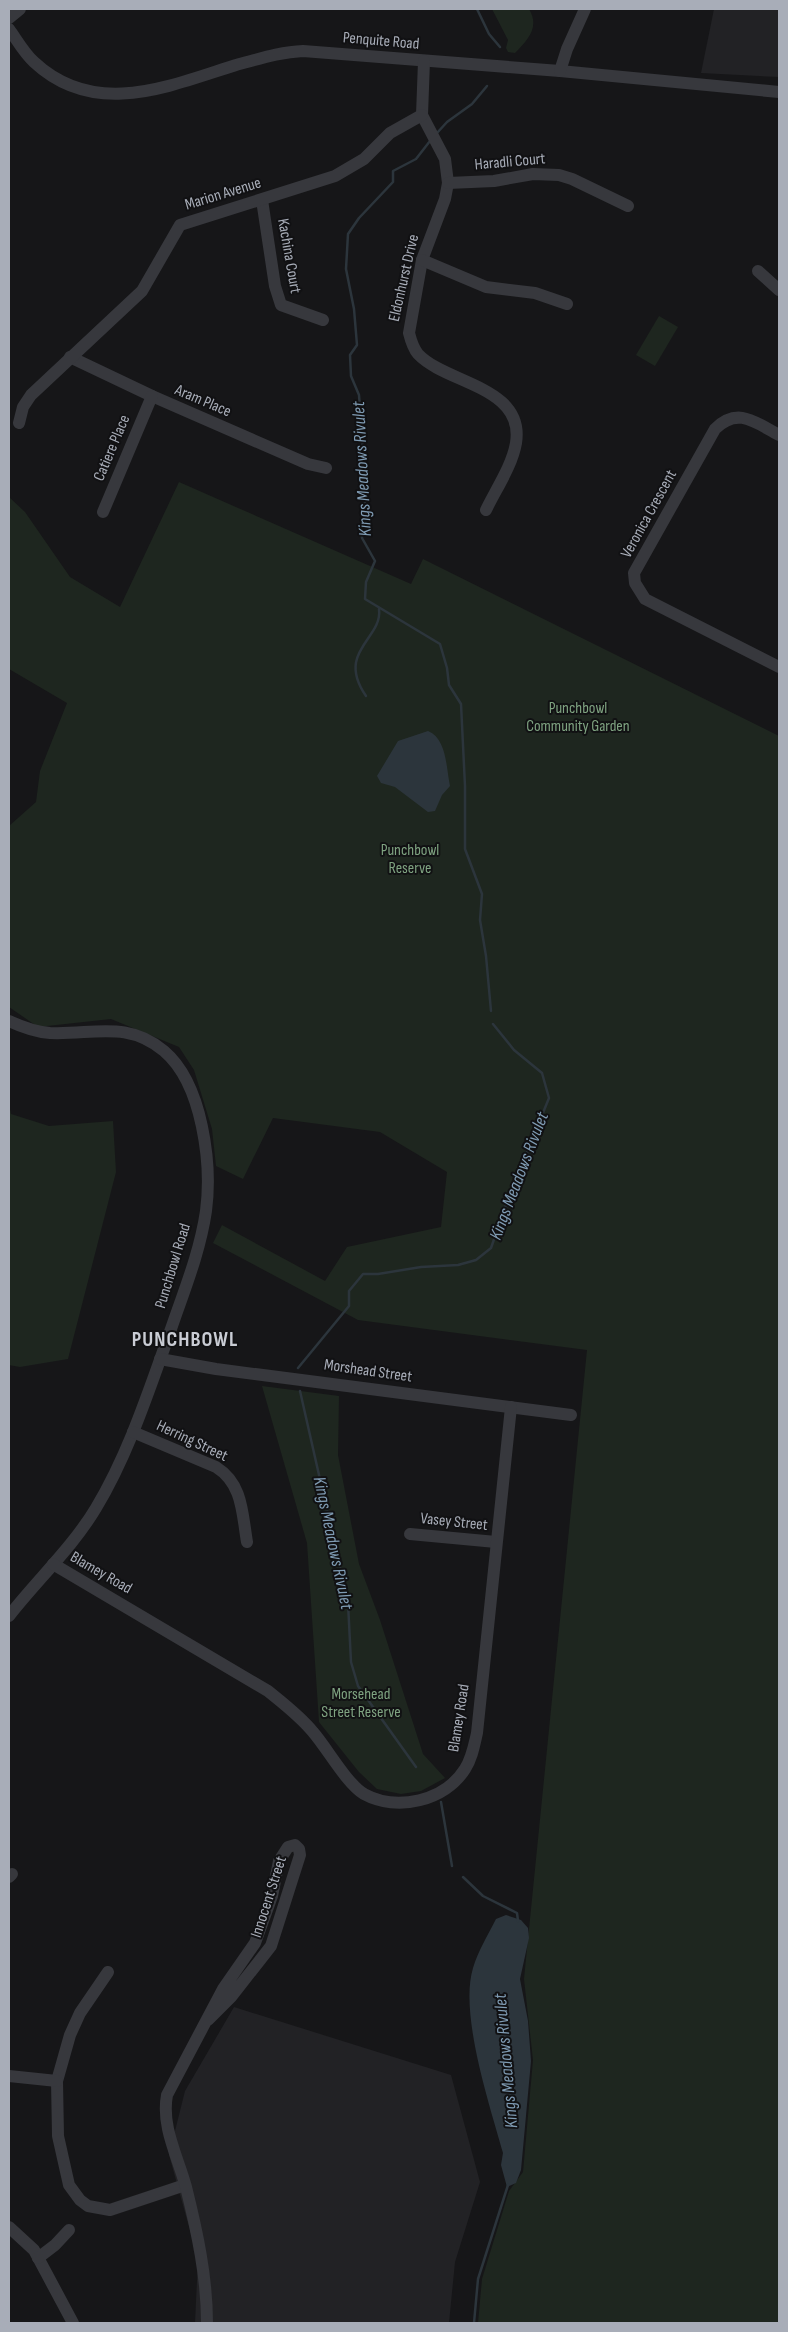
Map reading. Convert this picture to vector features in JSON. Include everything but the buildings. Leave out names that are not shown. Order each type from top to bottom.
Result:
[{"type":"street","points":[[9,18],[20,9]]},
{"type":"street","points":[[560,71],[567,49],[585,9]]},
{"type":"street","name":"Penquite Road","points":[[9,29],[24,52],[46,71],[76,87],[95,93],[131,95],[150,91],[287,52],[340,54],[560,71],[779,92]]},
{"type":"street","name":"Eldonhurst Drive","points":[[424,61],[422,115],[445,159],[448,183],[445,199],[422,260],[410,318],[409,334],[412,344],[424,360],[498,399],[507,407],[516,426],[514,451],[486,510]]},
{"type":"street","name":"Marion Avenue","points":[[19,423],[23,407],[31,395],[142,291],[180,225],[322,181],[352,167],[372,152],[390,133],[422,115]]},
{"type":"street","name":"Haradli Court","points":[[448,183],[494,181],[533,174],[559,176],[572,179],[628,206]]},
{"type":"street","name":"Kachina Court","points":[[262,200],[275,286],[282,305],[323,320]]},
{"type":"street","points":[[422,260],[486,287],[535,292],[568,304]]},
{"type":"street","points":[[758,271],[779,290]]},
{"type":"street","name":"Aram Place","points":[[70,357],[152,396],[308,464],[326,468]]},
{"type":"street","name":"Catiere Place","points":[[103,512],[152,396]]},
{"type":"street","name":"Veronica Crescent","points":[[779,435],[741,417],[731,417],[722,422],[715,429],[634,573],[635,583],[645,599],[779,667]]},
{"type":"street","name":"Punchbowl Road","points":[[9,1021],[43,1032],[116,1030],[139,1036],[156,1045],[170,1056],[186,1082],[199,1118],[206,1148],[208,1175],[206,1211],[202,1232],[187,1283],[133,1432],[96,1508],[84,1527],[53,1564],[14,1600],[9,1616]]},
{"type":"street","name":"Morshead Street","points":[[160,1359],[216,1369],[571,1415]]},
{"type":"street","name":"Blamey Road","points":[[53,1564],[268,1691],[295,1713],[312,1731],[352,1783],[364,1794],[392,1803],[433,1797],[453,1784],[465,1770],[473,1753],[477,1733],[511,1407]]},
{"type":"street","name":"Herring Street","points":[[133,1432],[226,1474],[237,1490],[247,1542]]},
{"type":"street","name":"Vasey Street","points":[[410,1534],[496,1542]]},
{"type":"street","name":"Innocent Street","points":[[207,2323],[199,2241],[185,2185],[167,2128],[164,2105],[166,2095],[223,1989],[256,1943],[272,1896],[279,1861],[288,1847],[295,1845],[299,1849],[300,1854],[271,1946],[231,1997],[208,2020]]},
{"type":"street","points":[[108,1972],[80,2013],[70,2035],[57,2081],[57,2118],[62,2158],[70,2185],[80,2200],[88,2206],[110,2210],[185,2185]]},
{"type":"street","points":[[9,2076],[57,2081]]},
{"type":"street","points":[[9,2227],[28,2242],[73,2323]]},
{"type":"street","points":[[38,2258],[55,2245],[69,2230]]},
{"type":"shaded area","points":[[714,9],[779,9],[779,77],[701,73]]},
{"type":"shaded area","points":[[234,2007],[451,2075],[480,2182],[455,2262],[449,2323],[195,2323],[198,2259],[169,2155],[185,2091]]},
{"type":"green space","points":[[492,9],[529,9],[533,27],[528,38],[515,53],[508,52],[506,48],[508,40]]},
{"type":"green space","points":[[659,316],[678,327],[655,366],[636,355]]},
{"type":"green space","name":"Punchbowl Reserve","points":[[179,482],[411,584],[423,559],[779,736],[779,2323],[478,2323],[482,2279],[509,2191],[523,2172],[533,2060],[524,1979],[587,1350],[358,1320],[213,1243],[222,1225],[325,1281],[347,1247],[441,1227],[447,1172],[380,1132],[273,1118],[243,1179],[216,1166],[212,1129],[194,1070],[179,1047],[111,1019],[38,1027],[9,1007],[9,826],[36,802],[40,771],[67,703],[9,669],[9,497],[25,512],[70,577],[120,607]]},
{"type":"green space","points":[[9,1104],[11,1114],[49,1126],[113,1121],[116,1172],[68,1359],[20,1367],[9,1365]]},
{"type":"green space","name":"Morsehead Street Reserve","points":[[262,1386],[339,1396],[338,1455],[359,1564],[380,1620],[423,1754],[445,1778],[421,1791],[401,1794],[377,1789],[359,1772],[319,1722],[307,1543]]},
{"type":"water","points":[[428,731],[439,740],[445,754],[450,786],[442,795],[435,811],[428,812],[395,787],[381,783],[377,776],[398,741]]},
{"type":"water","points":[[506,1915],[521,1920],[528,1928],[529,1938],[520,1979],[528,2021],[531,2061],[521,2170],[516,2183],[507,2187],[501,2165],[503,2153],[478,2060],[470,2010],[470,1987],[473,1968],[483,1943],[496,1919]]},
{"type":"waterway","name":"Kings Meadows Rivulet","points":[[477,9],[489,34],[500,47]]},
{"type":"waterway","name":"Kings Meadows Rivulet","points":[[437,133],[447,122],[472,104],[487,86]]},
{"type":"waterway","name":"Kings Meadows Rivulet","points":[[430,141],[416,159],[393,171],[393,182],[359,218],[348,234],[346,269],[354,309],[357,345],[350,355],[351,376],[359,395],[366,496],[362,517],[362,538],[375,561],[366,582],[365,599],[440,644],[447,668],[449,685],[461,704],[465,786],[465,849],[482,894],[480,920],[486,956],[491,1011]]},
{"type":"waterway","points":[[366,696],[358,681],[356,668],[362,647],[378,620],[379,609]]},
{"type":"waterway","name":"Kings Meadows Rivulet","points":[[298,1368],[349,1306],[349,1291],[363,1274],[458,1265],[476,1260],[491,1248],[508,1199],[549,1098],[542,1073],[514,1050],[493,1024]]},
{"type":"waterway","name":"Kings Meadows Rivulet","points":[[300,1391],[348,1603],[351,1662],[358,1686],[416,1767]]},
{"type":"waterway","name":"Kings Meadows Rivulet","points":[[441,1802],[452,1866]]},
{"type":"waterway","name":"Kings Meadows Rivulet","points":[[463,1877],[483,1896],[517,1913],[518,1921]]},
{"type":"waterway","name":"Kings Meadows Rivulet","points":[[474,2323],[478,2279],[508,2185]]},
{"type":"district","name":"PUNCHBOWL","points":[[185,1339]]},
{"type":"park label","name":"Punchbowl Community Garden","points":[[578,717]]}]
